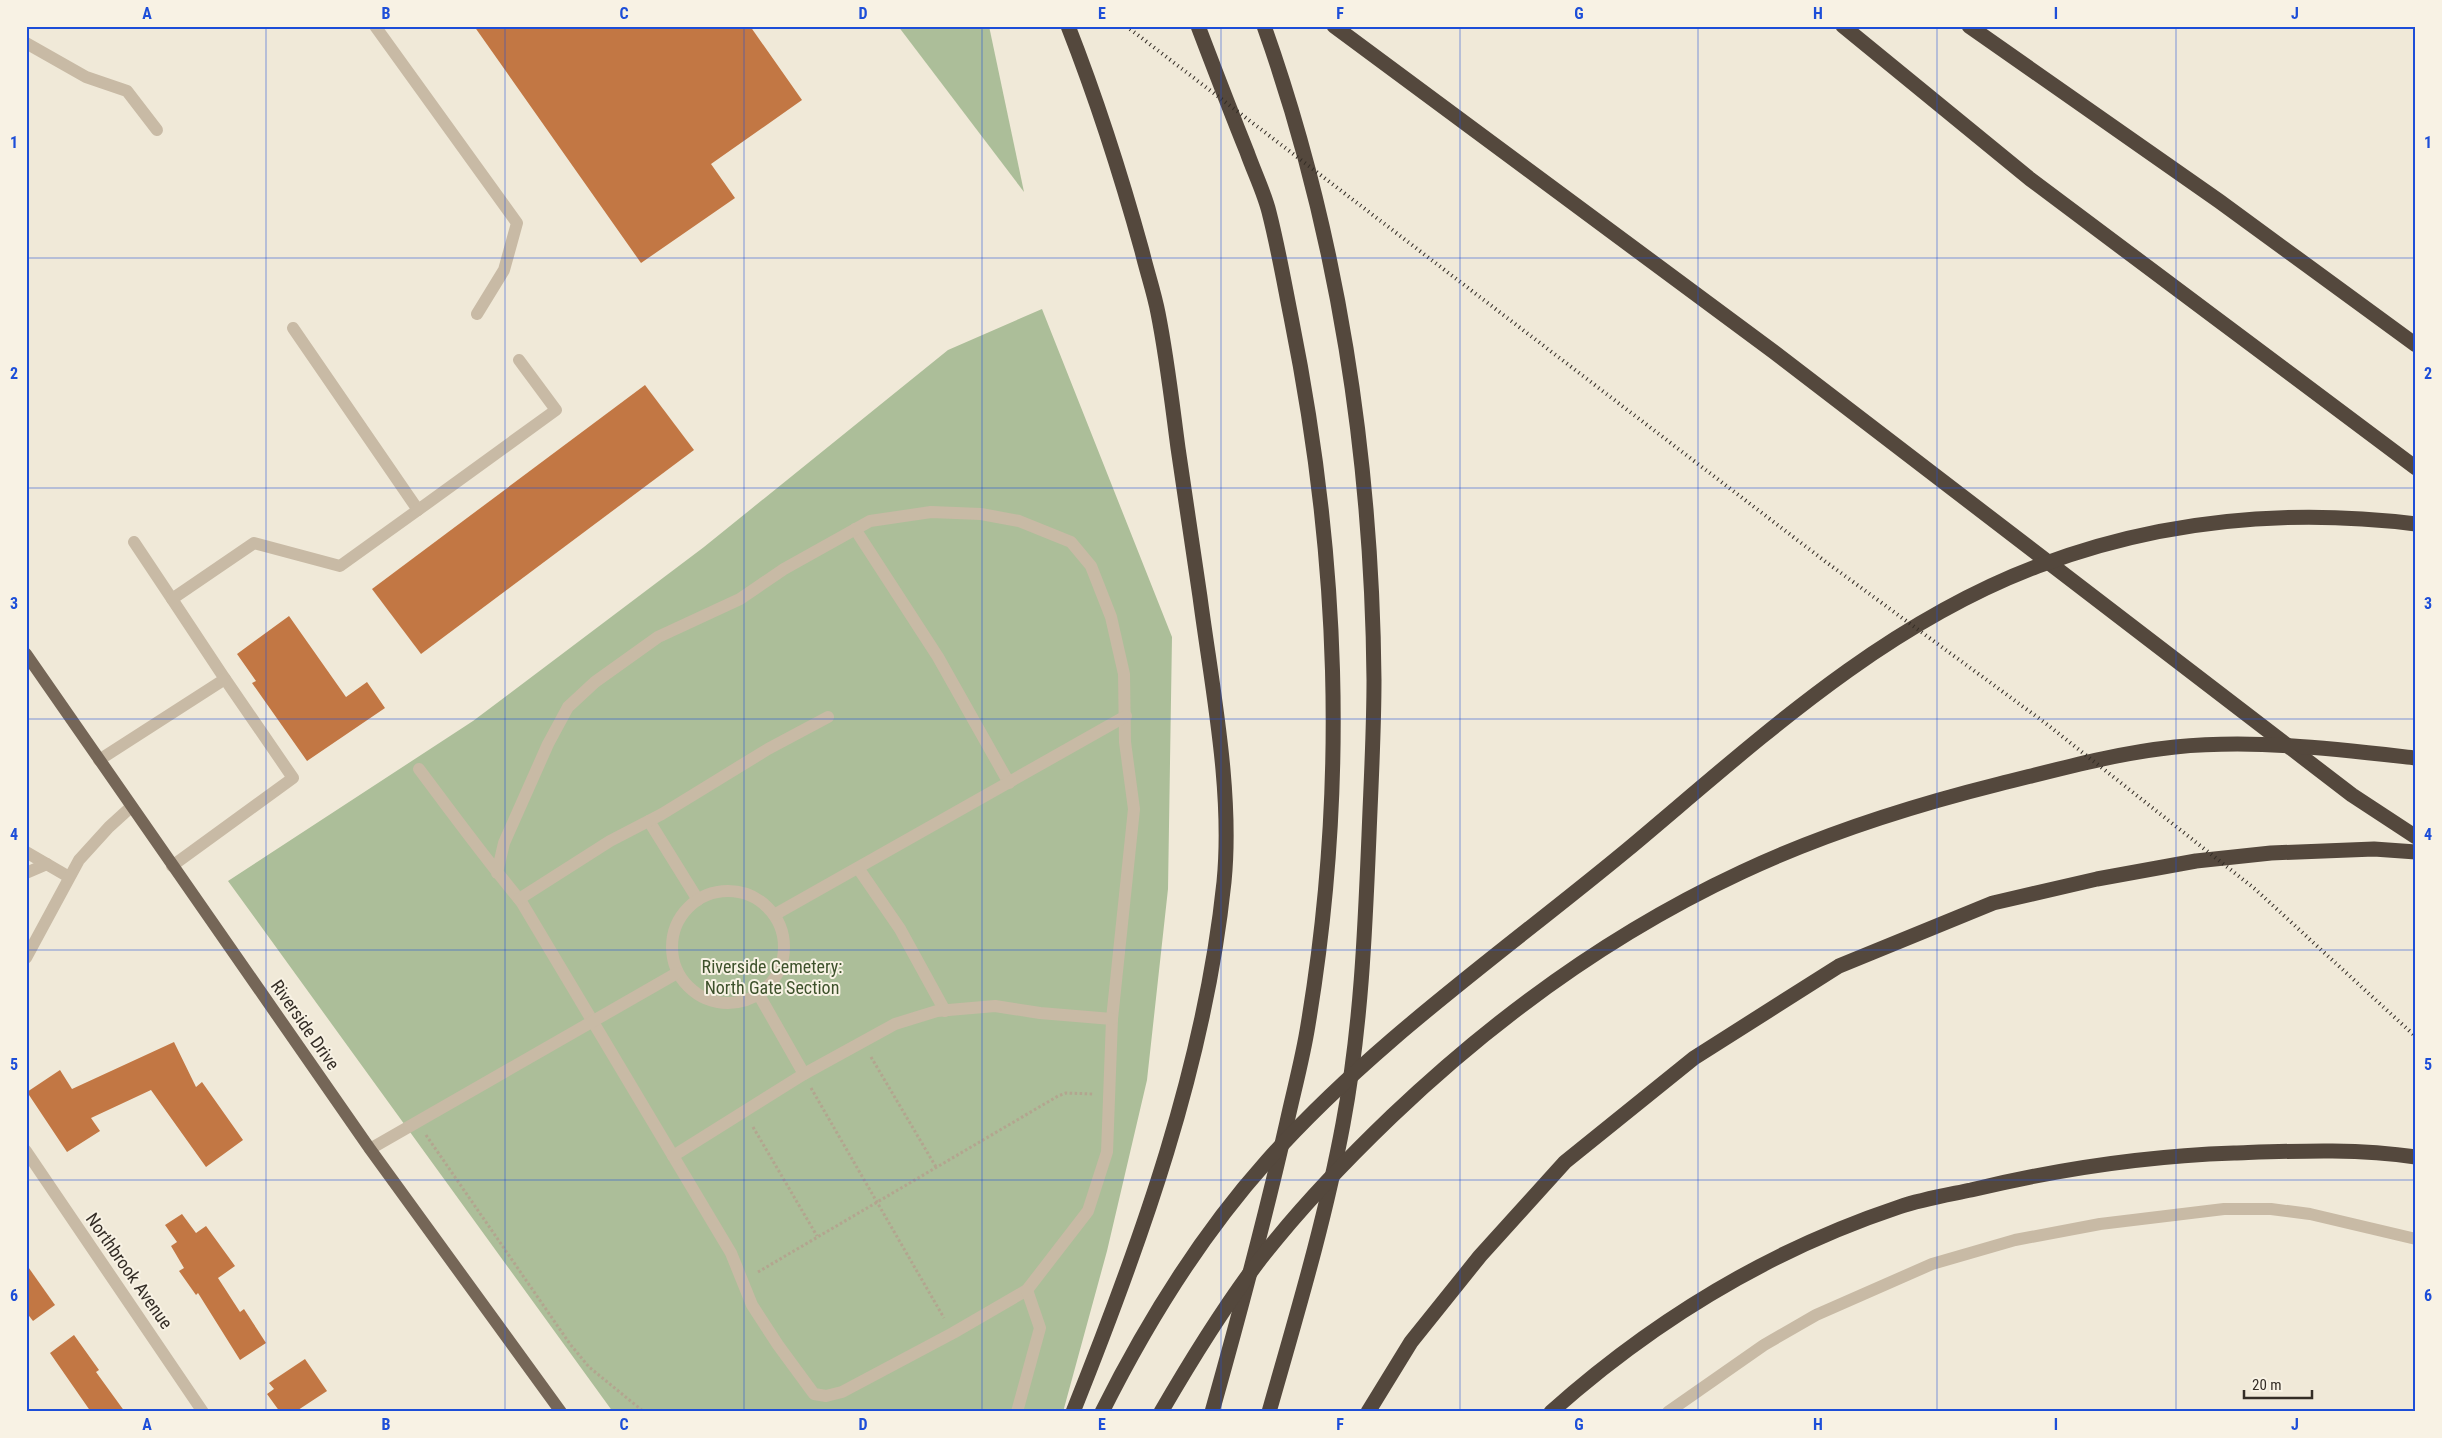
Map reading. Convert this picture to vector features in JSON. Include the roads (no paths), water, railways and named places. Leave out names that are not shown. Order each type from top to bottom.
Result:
[{"type":"highway","points":[[1068,26],[1106,129],[1134,220],[1158,312],[1215,699],[1224,793],[1224,880],[1210,972],[1194,1057],[1140,1230],[1101,1341],[1073,1412]]},
{"type":"highway","points":[[1198,26],[1269,209],[1288,303],[1316,455],[1326,545],[1334,708],[1333,788],[1328,860],[1320,949],[1308,1029],[1272,1190],[1212,1412]]},
{"type":"highway","points":[[1264,26],[1307,168],[1336,296],[1360,449],[1372,603],[1373,749],[1367,917],[1355,1052],[1330,1186],[1269,1412]]},
{"type":"highway","points":[[1334,26],[1774,352],[2352,795],[2416,837]]},
{"type":"highway","points":[[1843,26],[2030,179],[2416,468]]},
{"type":"highway","points":[[1968,26],[2212,196],[2416,345]]},
{"type":"highway","points":[[1102,1412],[1154,1316],[1200,1243],[1268,1160],[1349,1078],[1431,1005],[1496,956],[1612,862],[1784,717],[1864,658],[1947,607],[1991,585],[2083,550],[2174,528],[2268,517],[2362,518],[2416,524]]},
{"type":"highway","points":[[1161,1412],[1224,1308],[1291,1222],[1358,1148],[1486,1031],[1542,989],[1638,926],[1690,897],[1752,867],[1853,826],[1964,793],[2121,755],[2176,747],[2265,744],[2322,747],[2416,758]]},
{"type":"highway","points":[[1368,1412],[1411,1342],[1480,1256],[1565,1162],[1694,1058],[1839,966],[1993,903],[2097,879],[2196,861],[2270,853],[2374,849],[2416,852]]},
{"type":"highway","points":[[1551,1412],[1588,1379],[1632,1346],[1723,1287],[1758,1267],[1835,1230],[1901,1206],[2038,1174],[2174,1155],[2379,1152],[2416,1157]]},
{"type":"main road","name":"Riverside Drive","points":[[26,654],[370,1149],[561,1412]]},
{"type":"street","points":[[375,26],[517,223],[504,270],[477,314]]},
{"type":"street","points":[[26,43],[86,77],[127,91],[157,130]]},
{"type":"street","points":[[293,328],[418,510]]},
{"type":"street","points":[[172,599],[254,543],[340,566],[556,410],[519,360]]},
{"type":"street","points":[[419,769],[497,873],[519,899],[731,1253],[752,1305],[814,1394],[826,1396],[842,1392],[953,1333],[1027,1290],[1088,1211],[1107,1152],[1112,1019],[1134,809],[1125,742],[1124,674],[1111,617],[1091,566],[1071,542],[1019,521],[981,514],[931,512],[870,521],[784,569],[740,599],[658,637],[617,665],[568,708],[548,744],[504,843],[497,873]]},
{"type":"street","points":[[855,529],[938,657],[1009,783]]},
{"type":"street","points":[[134,542],[293,778],[172,866]]},
{"type":"street","points":[[99,760],[225,679]]},
{"type":"street","points":[[774,915],[1126,716]]},
{"type":"street","points":[[519,899],[610,841],[649,821],[768,749],[828,717]]},
{"type":"street","points":[[26,958],[79,860],[109,826],[131,807]]},
{"type":"street","points":[[649,821],[698,900]]},
{"type":"street","points":[[26,852],[70,877]]},
{"type":"street","points":[[26,873],[47,864]]},
{"type":"street","points":[[858,868],[900,929],[945,1011]]},
{"type":"street","points":[[730,891],[755,899],[774,915],[782,931],[783,958],[781,967],[772,983],[759,995],[741,1002],[723,1004],[704,999],[689,988],[677,973],[672,949],[676,925],[685,910],[698,900],[713,893],[730,891]]},
{"type":"street","points":[[370,1149],[677,973]]},
{"type":"street","points":[[759,995],[804,1074]]},
{"type":"street","points":[[673,1156],[804,1074],[895,1024],[937,1011],[995,1006],[1040,1013],[1112,1019]]},
{"type":"street","name":"Northbrook Avenue","points":[[26,1151],[203,1412]]},
{"type":"street","points":[[1668,1412],[1764,1344],[1816,1315],[1932,1264],[2015,1240],[2100,1224],[2224,1209],[2271,1209],[2310,1214],[2416,1239]]},
{"type":"street","points":[[1016,1412],[1040,1328],[1027,1290]]},
{"type":"railway","points":[[1126,26],[1826,562],[2044,722],[2255,889],[2416,1037]]},
{"type":"park label","name":"Riverside Cemetery: North Gate Section","points":[[772,978]]}]
